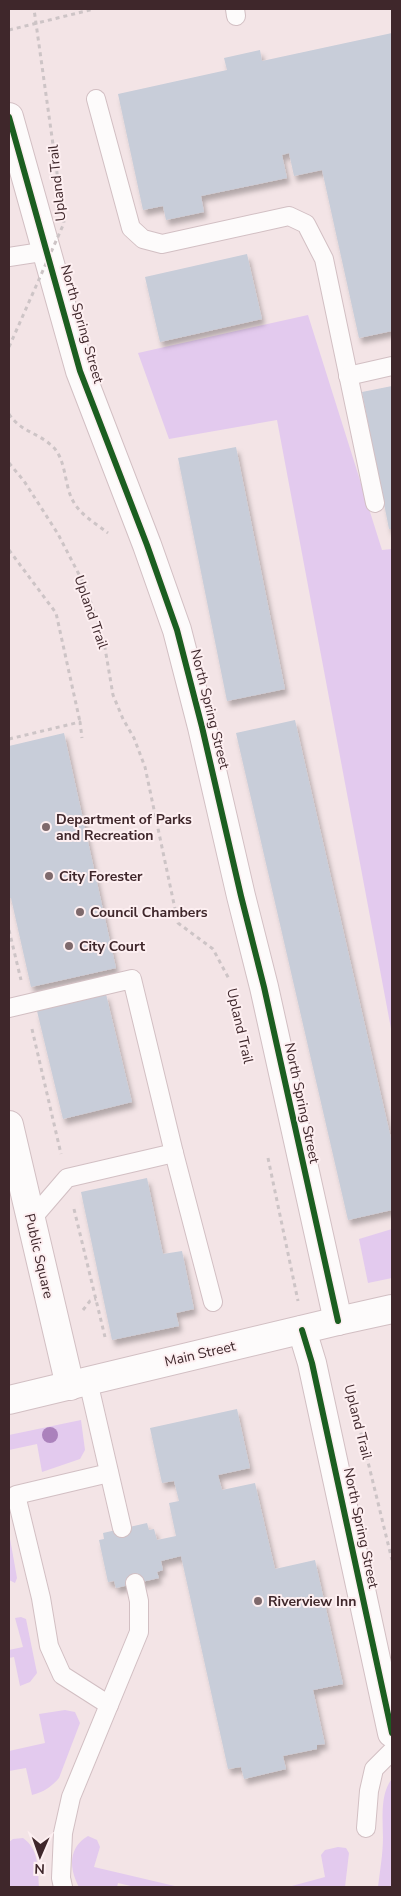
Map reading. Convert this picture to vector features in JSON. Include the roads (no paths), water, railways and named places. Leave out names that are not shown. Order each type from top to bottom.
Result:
[{"type":"street","name":"North Spring Street","points":[[9,117],[15,162],[48,251],[80,371],[147,545],[177,630],[264,987],[320,1325],[312,1362],[392,1732]]},
{"type":"street","name":"Public Square","points":[[9,1125],[30,1221],[79,1384]]},
{"type":"street","name":"Main Street","points":[[9,1400],[392,1309]]},
{"type":"lane","points":[[96,99],[131,228],[143,239],[162,244],[288,216],[306,224],[324,259],[375,504]]},
{"type":"lane","points":[[9,257],[48,251]]},
{"type":"lane","points":[[348,376],[392,366]]},
{"type":"lane","points":[[9,1008],[132,979],[174,1153],[213,1302]]},
{"type":"lane","points":[[30,1221],[66,1178],[174,1153]]},
{"type":"lane","points":[[79,1384],[109,1474],[122,1528]]},
{"type":"lane","points":[[109,1474],[16,1494],[41,1598],[49,1646],[62,1675],[109,1705]]},
{"type":"lane","points":[[63,1887],[61,1878],[63,1833],[71,1797],[139,1632],[139,1601],[135,1583]]},
{"type":"lane","points":[[366,1828],[368,1791],[374,1769],[392,1751]]},
{"type":"place","name":"Department of Parks and Recreation","points":[[46,827]]},
{"type":"place","name":"City Forester","points":[[49,876]]},
{"type":"place","name":"Council Chambers","points":[[80,912]]},
{"type":"place","name":"City Court","points":[[69,946]]},
{"type":"place","name":"Riverview Inn","points":[[258,1601]]}]
